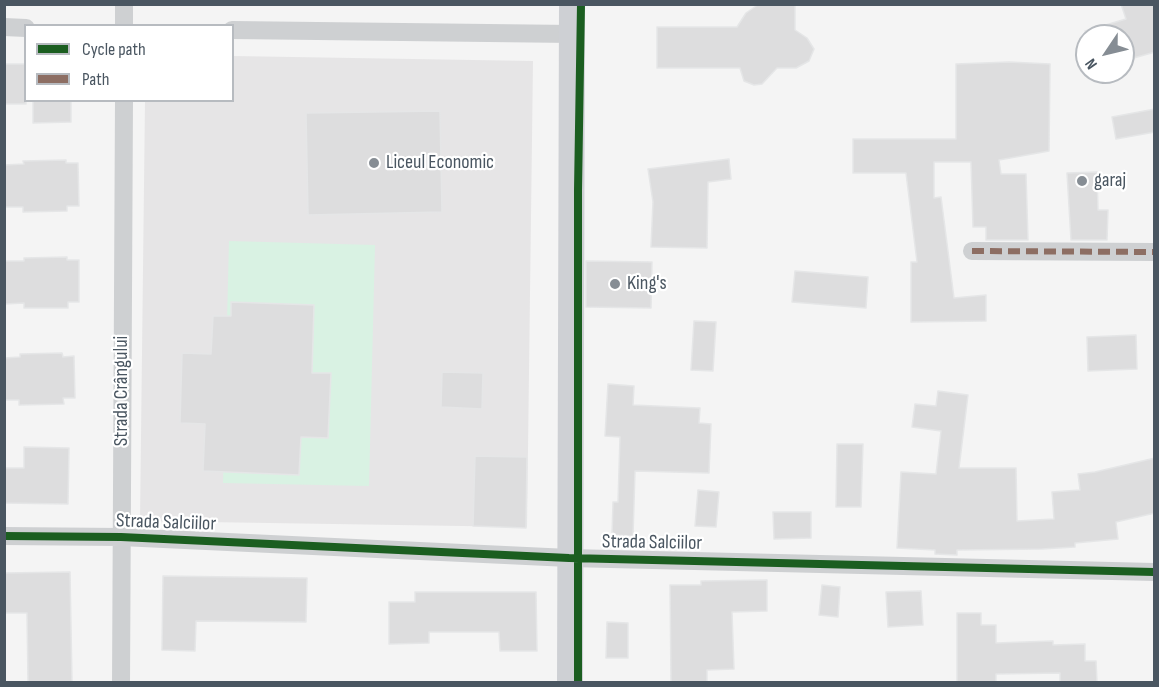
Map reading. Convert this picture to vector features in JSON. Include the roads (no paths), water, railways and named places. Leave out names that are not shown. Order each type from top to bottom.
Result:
[{"type":"main road","points":[[570,682],[573,4]]},
{"type":"street","points":[[124,4],[124,24]]},
{"type":"street","points":[[4,27],[24,28]]},
{"type":"street","points":[[234,30],[573,34]]},
{"type":"street","name":"Strada Crângului","points":[[121,682],[124,102]]},
{"type":"street","points":[[972,251],[1155,252]]},
{"type":"street","name":"Strada Salciilor","points":[[4,536],[121,537],[569,558],[1155,572]]},
{"type":"place","name":"Liceul Economic","points":[[374,163]]},
{"type":"place","name":"garaj","points":[[1082,181]]},
{"type":"place","name":"King's","points":[[615,284]]}]
